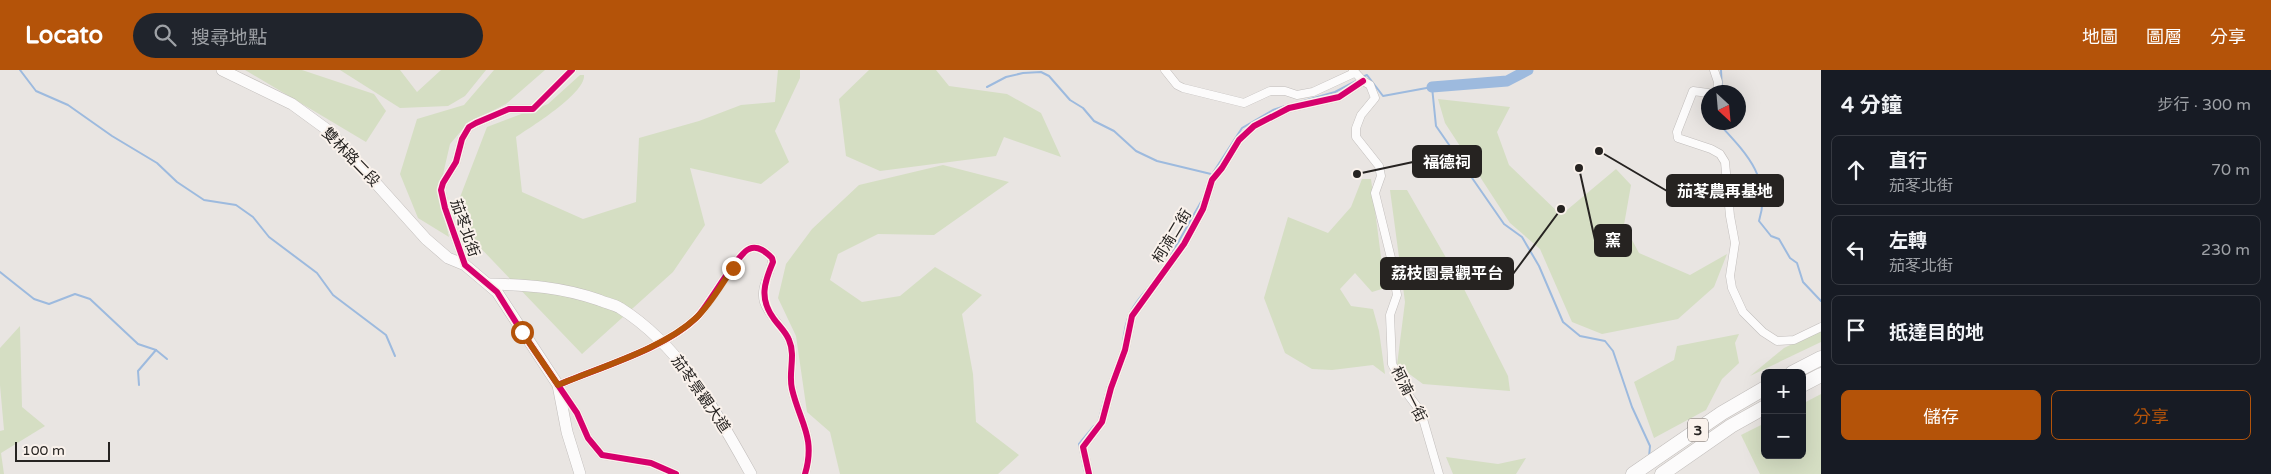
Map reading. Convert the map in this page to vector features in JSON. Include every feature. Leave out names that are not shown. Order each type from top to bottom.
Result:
[{"type":"highway","points":[[1799,369],[1821,358]]},
{"type":"highway","points":[[1806,382],[1821,375]]},
{"type":"highway","name":"3","points":[[1633,474],[1722,413],[1761,390]]},
{"type":"highway","name":"3","points":[[1662,474],[1761,410]]},
{"type":"street","name":"雙林路二段","points":[[222,70],[256,84],[292,104],[329,131],[426,239],[448,258],[465,265]]},
{"type":"street","name":"茄苳北街","points":[[558,385],[490,284],[465,265],[445,208],[441,190],[443,183],[456,162],[464,134],[476,123],[509,109],[533,108],[572,70]]},
{"type":"street","points":[[1165,70],[1176,85],[1183,88],[1244,103],[1270,91],[1285,91],[1297,95],[1314,92],[1353,72]]},
{"type":"street","points":[[1714,70],[1718,85]]},
{"type":"street","name":"柯湳一街","points":[[1353,72],[1370,85],[1375,98],[1361,115],[1356,128],[1356,136],[1378,166],[1381,176],[1375,193],[1391,258],[1397,295],[1390,315],[1392,364],[1409,396],[1421,412],[1439,474]]},
{"type":"street","name":"柯湳二街","points":[[1089,474],[1083,447],[1102,422],[1111,388],[1125,350],[1132,316],[1184,244],[1203,208],[1212,180],[1222,168],[1239,140],[1254,126],[1289,108],[1339,97],[1363,81]]},
{"type":"street","points":[[1701,92],[1693,91],[1677,132],[1678,138],[1711,149],[1720,154],[1725,162],[1731,227],[1735,243],[1730,276],[1738,303],[1753,324],[1777,341],[1794,340],[1821,327]]},
{"type":"street","points":[[558,385],[663,341],[684,328],[708,305],[744,252],[755,248],[764,251],[772,258],[763,288],[764,302],[789,340],[792,352],[792,389],[809,441],[808,462],[805,474]]},
{"type":"street","name":"茄苳景觀大道","points":[[490,284],[541,285],[575,292],[619,307],[663,341],[717,412],[751,474]]},
{"type":"street","points":[[558,385],[567,432],[580,474]]},
{"type":"street","points":[[558,385],[577,413],[588,438],[602,455],[651,463],[676,474]]},
{"type":"green space","points":[[245,70],[302,70],[374,94],[386,111],[366,142]]},
{"type":"green space","points":[[340,70],[400,70],[417,92],[441,70],[486,70],[465,96],[448,106],[400,108]]},
{"type":"green space","points":[[494,70],[545,70],[506,104],[468,123],[450,144],[439,192],[449,237],[418,218],[400,174],[417,119],[464,105]]},
{"type":"green space","points":[[778,70],[800,70],[800,78],[775,131],[789,162],[761,184],[690,168],[705,225],[673,272],[582,354],[471,238],[457,205],[487,127],[548,104],[580,75],[584,75],[582,82],[567,100],[545,118],[516,137],[522,192],[583,219],[636,202],[639,138],[699,121],[741,105],[775,102]]},
{"type":"green space","points":[[869,70],[936,70],[949,86],[1007,94],[1041,113],[1061,157],[1004,137],[996,156],[880,171],[846,156],[839,99]]},
{"type":"green space","points":[[1438,99],[1510,107],[1497,132],[1509,165],[1561,215],[1616,169],[1631,185],[1624,225],[1639,253],[1690,275],[1727,254],[1714,287],[1678,319],[1602,334],[1572,322],[1540,249],[1510,223],[1445,123]]},
{"type":"green space","points":[[943,165],[1009,182],[934,235],[878,234],[838,254],[830,280],[862,302],[900,296],[935,267],[982,295],[962,314],[973,374],[976,422],[1019,455],[998,474],[840,474],[830,432],[807,412],[796,336],[778,298],[786,264],[812,229],[859,185]]},
{"type":"green space","points":[[1362,179],[1371,179],[1385,288],[1372,292],[1355,273],[1340,289],[1351,306],[1373,309],[1379,331],[1385,374],[1373,365],[1332,370],[1312,369],[1285,353],[1264,298],[1288,217],[1328,233],[1351,207]]},
{"type":"green space","points":[[1390,190],[1407,190],[1464,289],[1508,376],[1510,391],[1423,384],[1397,365],[1405,302]]},
{"type":"green space","points":[[20,326],[22,407],[45,426],[1,453],[4,474],[0,474],[0,431],[4,430],[0,385],[0,348]]},
{"type":"green space","points":[[1821,330],[1821,342],[1761,369],[1750,376],[1784,348]]},
{"type":"green space","points":[[1739,334],[1735,343],[1739,363],[1722,379],[1706,410],[1654,438],[1634,382],[1674,360],[1677,346]]},
{"type":"green space","points":[[1821,394],[1821,474],[1760,474],[1741,435],[1761,425],[1761,459],[1806,459],[1806,402]]},
{"type":"green space","points":[[1446,457],[1498,464],[1526,458],[1516,474],[1453,474]]},
{"type":"waterway","points":[[20,70],[36,91],[68,105],[112,136],[157,163],[177,182],[204,200],[236,205],[253,217],[269,237],[317,273],[333,295],[386,335],[395,356]]},
{"type":"waterway","points":[[1432,87],[1507,81],[1528,70]]},
{"type":"waterway","points":[[1721,70],[1722,85]]},
{"type":"waterway","points":[[987,87],[1006,77],[1023,73],[1041,72],[1049,76],[1070,100],[1083,108],[1094,121],[1114,131],[1136,151],[1157,161],[1211,174]]},
{"type":"waterway","points":[[1362,77],[1367,75],[1383,96],[1432,87],[1436,126],[1504,224],[1522,237],[1539,266],[1563,322],[1580,336],[1605,341],[1613,351],[1632,407],[1650,446],[1649,457]]},
{"type":"waterway","points":[[1300,102],[1335,92],[1358,80]]},
{"type":"waterway","points":[[1209,179],[1242,128],[1273,110],[1285,106]]},
{"type":"waterway","points":[[1725,130],[1748,158],[1760,180],[1762,206],[1759,221],[1771,236],[1779,239],[1790,258],[1797,263],[1803,282],[1821,301]]},
{"type":"waterway","points":[[1170,257],[1201,202]]},
{"type":"waterway","points":[[0,272],[34,299],[49,304],[75,294],[90,299],[138,344],[156,350],[138,371],[139,385]]},
{"type":"waterway","points":[[1123,344],[1125,327],[1130,313],[1149,287]]},
{"type":"waterway","points":[[156,350],[167,359]]},
{"type":"waterway","points":[[1098,423],[1108,386]]},
{"type":"waterway","points":[[1085,472],[1079,444],[1094,426]]},
{"type":"cycle path","points":[[572,70],[533,109],[509,109],[469,127],[462,139],[456,162],[443,183],[441,190],[445,208],[465,265],[497,292],[577,413],[588,438],[602,455],[651,463],[676,474]]},
{"type":"cycle path","points":[[1089,474],[1083,447],[1102,422],[1111,388],[1125,350],[1132,316],[1184,244],[1203,209],[1212,180],[1222,168],[1239,140],[1254,126],[1289,108],[1339,97],[1363,81]]},
{"type":"cycle path","points":[[558,385],[632,356],[669,338],[698,316],[744,253],[752,248],[759,249],[770,256],[773,262],[765,284],[766,305],[769,312],[786,334],[791,346],[792,389],[808,440],[809,450],[805,474]]},
{"type":"place","name":"茄苳農再基地","points":[[1599,151]]},
{"type":"place","name":"窯","points":[[1579,168]]},
{"type":"place","name":"福德祠","points":[[1357,174]]},
{"type":"place","name":"荔枝園景觀平台","points":[[1561,209]]},
{"type":"route","points":[[522,332],[558,385],[657,345],[684,328],[708,305],[733,268]]}]
